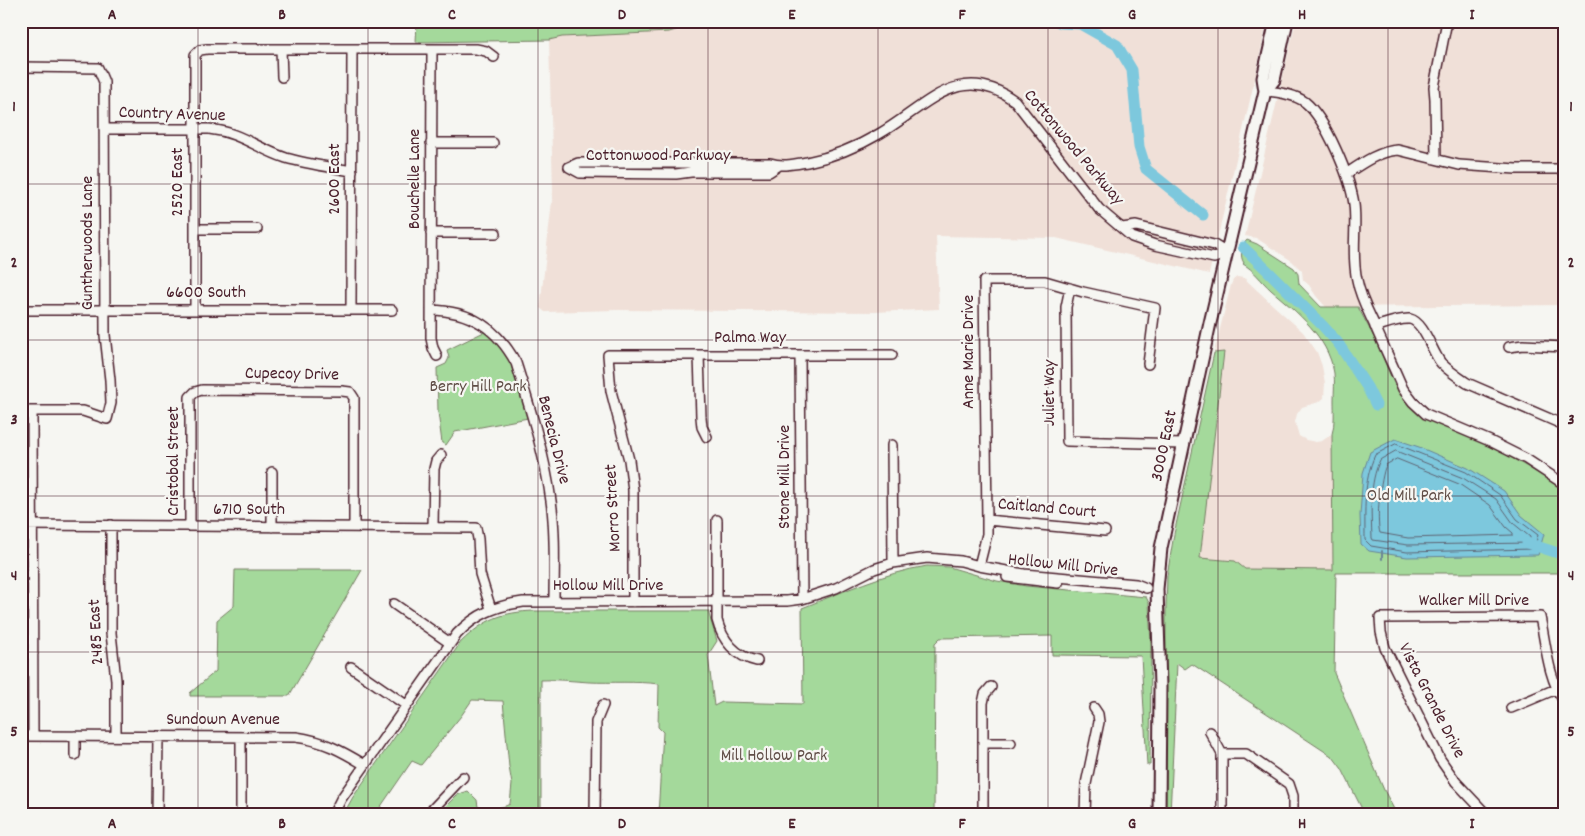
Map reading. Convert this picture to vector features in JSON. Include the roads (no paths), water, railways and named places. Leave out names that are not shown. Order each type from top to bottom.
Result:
[{"type":"main road","name":"3000 East","points":[[1159,815],[1160,679],[1152,588],[1183,444],[1265,91],[1263,78],[1276,21]]},
{"type":"main road","name":"3000 East","points":[[1265,91],[1274,80],[1287,21]]},
{"type":"street","points":[[1436,159],[1434,87],[1447,21]]},
{"type":"street","name":"2520 East","points":[[195,310],[195,55],[200,50],[207,49],[282,49]]},
{"type":"street","points":[[282,77],[282,49],[476,49],[486,51],[494,56]]},
{"type":"street","name":"2600 East","points":[[352,49],[352,310]]},
{"type":"street","name":"Bouchelle Lane","points":[[432,49],[431,338],[437,356]]},
{"type":"street","name":"Guntherwoods Lane","points":[[21,67],[98,68],[104,82],[105,344],[110,380],[110,403],[107,419],[83,411],[32,411]]},
{"type":"street","name":"Cottonwood Parkway","points":[[778,166],[770,163],[578,163],[568,167],[580,173],[769,172],[778,166],[818,160],[858,145],[897,123],[949,89],[963,85],[977,85],[1003,92],[1015,101],[1099,209],[1132,236],[1155,245],[1214,258],[1227,253]]},
{"type":"street","points":[[1265,91],[1296,97],[1305,102],[1318,116],[1346,174],[1354,205],[1354,263],[1356,279],[1361,296],[1403,389],[1426,414],[1490,441],[1526,459],[1564,484]]},
{"type":"street","name":"Country Avenue","points":[[104,129],[222,130],[286,158],[352,172]]},
{"type":"street","points":[[431,143],[494,143]]},
{"type":"street","points":[[1346,174],[1390,150],[1407,151],[1459,164],[1487,168],[1516,170],[1564,169]]},
{"type":"street","name":"Cottonwood Parkway","points":[[1122,228],[1136,226],[1214,245],[1227,253]]},
{"type":"street","points":[[195,229],[258,229]]},
{"type":"street","points":[[431,233],[496,234]]},
{"type":"street","name":"Anne Marie Drive","points":[[979,566],[987,520],[984,281],[1045,281],[1155,308],[1148,364]]},
{"type":"street","name":"Juliet Way","points":[[1070,288],[1066,307],[1067,442],[1183,444]]},
{"type":"street","name":"6600 South","points":[[21,310],[392,310]]},
{"type":"street","name":"Benecia Drive","points":[[431,310],[465,315],[478,321],[501,340],[516,363],[543,458],[549,487],[553,517],[554,602]]},
{"type":"street","points":[[1375,327],[1403,319],[1410,319],[1416,322],[1421,327],[1434,353],[1442,364],[1466,383],[1564,425]]},
{"type":"street","points":[[1509,347],[1523,345],[1564,347]]},
{"type":"street","name":"Palma Way","points":[[608,355],[892,355]]},
{"type":"street","name":"Morro Street","points":[[608,355],[610,391],[632,473],[633,602]]},
{"type":"street","points":[[700,355],[700,417],[702,427],[708,437]]},
{"type":"street","name":"Stone Mill Drive","points":[[800,355],[802,599]]},
{"type":"street","name":"Cupecoy Drive","points":[[190,397],[195,392],[202,390],[350,392],[354,398],[354,527]]},
{"type":"street","name":"Cristobal Street","points":[[190,397],[190,525]]},
{"type":"street","points":[[21,411],[32,411],[34,525],[33,736]]},
{"type":"street","points":[[892,445],[893,563]]},
{"type":"street","points":[[434,527],[434,468],[441,454]]},
{"type":"street","points":[[272,472],[272,527]]},
{"type":"street","points":[[717,520],[717,620],[724,638],[740,656],[757,661]]},
{"type":"street","name":"Caitland Court","points":[[987,520],[1105,530]]},
{"type":"street","name":"6710 South","points":[[21,525],[476,528],[480,574],[491,609]]},
{"type":"street","name":"2485 East","points":[[111,525],[111,633],[116,680],[116,736]]},
{"type":"street","name":"Hollow Mill Drive","points":[[333,815],[341,799],[406,705],[464,626],[491,609],[507,604],[523,602],[768,602],[802,599],[836,588],[874,569],[913,559],[960,561],[1034,575],[1136,584],[1152,588]]},
{"type":"street","points":[[394,604],[450,643]]},
{"type":"street","name":"Walker Mill Drive","points":[[1380,618],[1540,618],[1553,678],[1564,702]]},
{"type":"street","name":"Vista Grande Drive","points":[[1380,618],[1385,648],[1440,759],[1480,812]]},
{"type":"street","points":[[21,654],[33,654]]},
{"type":"street","points":[[352,667],[406,705]]},
{"type":"street","points":[[983,815],[983,703],[990,687]]},
{"type":"street","points":[[1511,708],[1556,688]]},
{"type":"street","points":[[595,815],[596,722],[603,705]]},
{"type":"street","points":[[1086,815],[1086,784],[1099,722],[1098,714],[1094,708]]},
{"type":"street","points":[[1210,732],[1222,754],[1222,815]]},
{"type":"street","name":"Sundown Avenue","points":[[21,736],[296,737],[310,739],[335,747],[365,765]]},
{"type":"street","points":[[74,736],[75,755]]},
{"type":"street","points":[[158,736],[158,815]]},
{"type":"street","points":[[241,736],[241,815]]},
{"type":"street","points":[[983,743],[1011,743]]},
{"type":"street","points":[[1222,754],[1246,754],[1289,784],[1294,796],[1293,815]]},
{"type":"street","points":[[427,815],[463,777]]},
{"type":"water","points":[[1395,439],[1468,468],[1504,491],[1521,515],[1544,534],[1538,555],[1407,557],[1369,551],[1361,544],[1360,515],[1363,473],[1370,452]]},
{"type":"waterway","points":[[1056,21],[1080,24],[1117,45],[1132,70],[1139,147],[1146,169],[1203,215]]},
{"type":"waterway","points":[[1243,247],[1338,343],[1367,387],[1376,405]]},
{"type":"waterway","points":[[1527,543],[1564,555]]},
{"type":"waterway","points":[[1382,551],[1382,559]]},
{"type":"park label","name":"Berry Hill Park","points":[[478,387]]},
{"type":"park label","name":"Old Mill Park","points":[[1409,496]]},
{"type":"park label","name":"Mill Hollow Park","points":[[774,756]]}]
